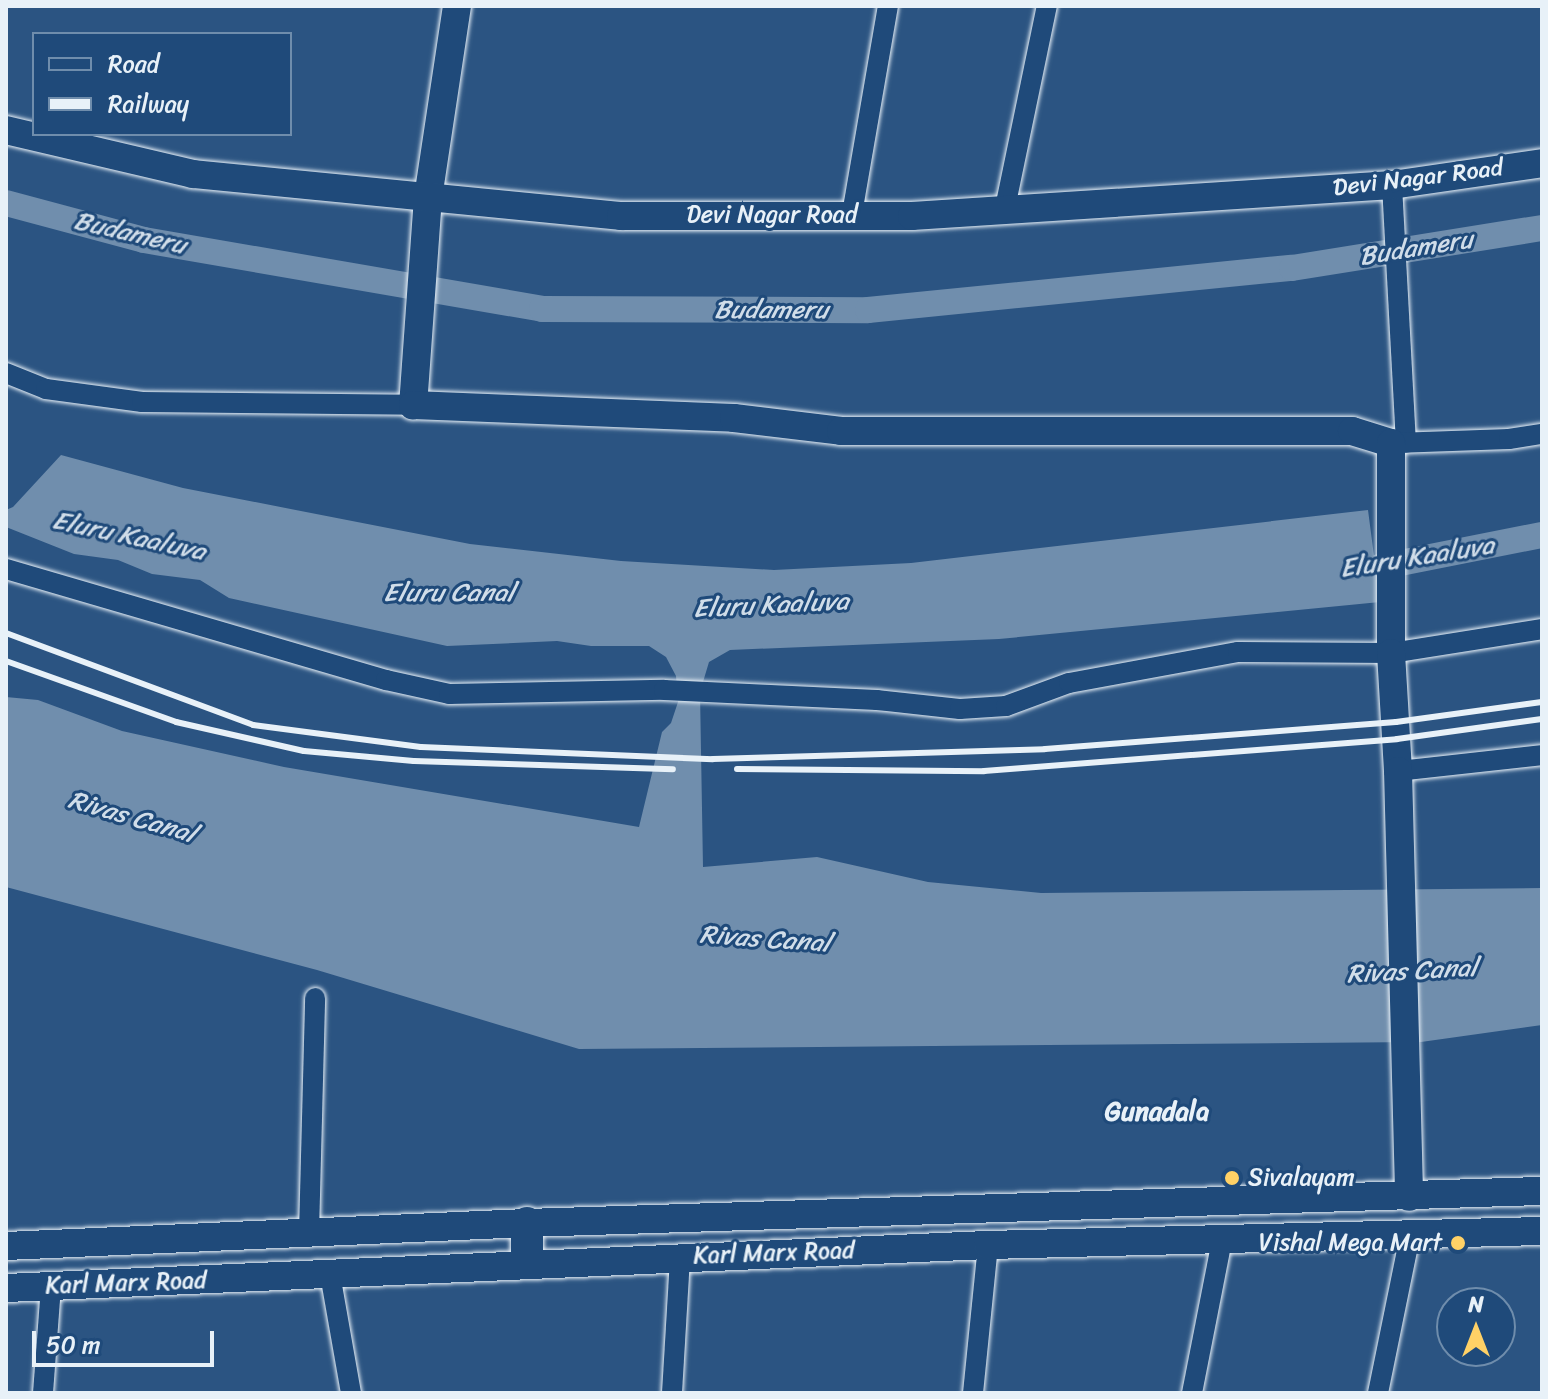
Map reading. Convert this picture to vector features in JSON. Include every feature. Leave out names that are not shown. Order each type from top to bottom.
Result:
[{"type":"main road","points":[[527,1223],[527,1263]]},
{"type":"street","points":[[413,405],[428,197],[457,6]]},
{"type":"street","points":[[852,214],[888,6]]},
{"type":"street","points":[[1005,208],[1047,6]]},
{"type":"street","name":"Devi Nagar Road","points":[[6,130],[193,174],[621,216],[912,216],[1392,185],[1542,163]]},
{"type":"street","points":[[1392,185],[1401,325],[1399,443],[1394,493],[1393,639],[1409,1197]]},
{"type":"street","points":[[6,373],[46,389],[129,401],[413,405],[734,418],[841,431],[1352,431],[1399,443],[1509,439],[1542,434]]},
{"type":"street","points":[[6,569],[386,680],[449,694],[664,690],[726,695],[798,695],[975,708],[1006,706],[1069,683],[1238,652],[1542,629]]},
{"type":"street","points":[[1398,771],[1542,755]]},
{"type":"street","points":[[309,1233],[315,998]]},
{"type":"street","name":"Karl Marx Road","points":[[6,1246],[527,1223],[1542,1191]]},
{"type":"street","points":[[1280,1200],[1280,1239]]},
{"type":"street","name":"Karl Marx Road","points":[[6,1288],[988,1245],[1542,1231]]},
{"type":"street","points":[[1378,1393],[1410,1236]]},
{"type":"street","points":[[1192,1393],[1222,1240]]},
{"type":"street","points":[[973,1393],[988,1245]]},
{"type":"street","points":[[672,1393],[680,1257]]},
{"type":"street","points":[[330,1274],[351,1393]]},
{"type":"street","points":[[43,1393],[51,1287]]},
{"type":"water","points":[[61,455],[183,488],[470,544],[621,561],[774,570],[911,563],[1368,510],[1380,602],[999,639],[730,650],[709,662],[700,692],[703,867],[817,857],[928,882],[1041,893],[1542,888],[1542,1025],[1421,1042],[579,1049],[317,970],[6,887],[6,697],[38,700],[122,731],[284,767],[639,827],[662,732],[671,723],[678,702],[676,676],[666,657],[649,646],[591,646],[557,641],[447,646],[229,598],[200,580],[152,574],[118,560],[74,554],[6,527],[6,510],[13,507]]},
{"type":"waterway","name":"Budameru","points":[[6,203],[144,240],[542,309],[868,310],[1292,268],[1542,228]]},
{"type":"waterway","name":"Eluru Kaaluva","points":[[1370,569],[1542,535]]},
{"type":"railway","points":[[6,633],[253,725],[421,747],[713,759],[1045,749],[1396,722],[1542,702]]},
{"type":"railway","points":[[6,661],[176,722],[304,751],[414,761],[673,769]]},
{"type":"railway","points":[[737,769],[984,771],[1397,739],[1542,719]]},
{"type":"place","name":"Sivalayam","points":[[1232,1178]]},
{"type":"place","name":"Vishal Mega Mart","points":[[1458,1243]]},
{"type":"district","name":"Gunadala","points":[[1157,1112]]},
{"type":"water label","name":"Eluru Canal","points":[[449,593]]},
{"type":"water label","name":"Rivas Canal","points":[[132,817]]},
{"type":"water label","name":"Rivas Canal","points":[[765,939]]},
{"type":"water label","name":"Rivas Canal","points":[[1412,971]]}]
